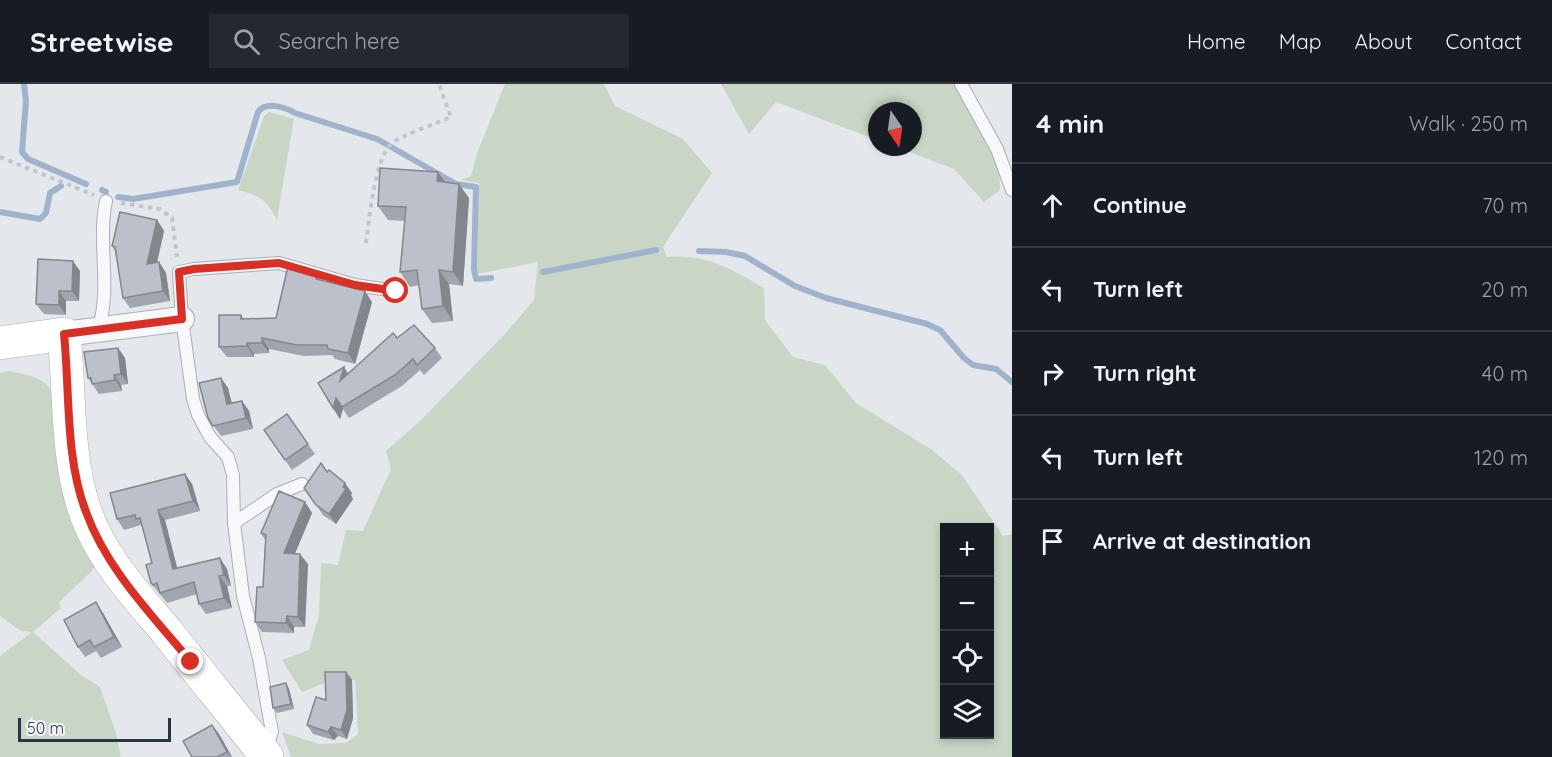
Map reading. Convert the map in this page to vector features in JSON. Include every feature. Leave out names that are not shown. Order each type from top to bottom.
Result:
[{"type":"street","points":[[0,344],[182,319]]},
{"type":"street","points":[[64,334],[73,453],[85,511],[95,534],[122,578],[267,756]]},
{"type":"lane","points":[[961,84],[997,148],[1012,190]]},
{"type":"lane","points":[[98,330],[103,315],[105,273],[103,219],[106,201]]},
{"type":"lane","points":[[267,756],[272,732],[270,714],[243,596],[234,523],[233,475],[228,457],[210,437],[198,415],[193,399],[182,319],[179,272],[279,263],[355,285],[396,291]]},
{"type":"lane","points":[[234,523],[277,494],[302,484]]},
{"type":"path","points":[[366,243],[374,187],[385,151],[393,143],[451,117],[439,84]]},
{"type":"green space","points":[[505,84],[604,84],[615,106],[683,139],[712,173],[663,247],[667,257],[707,260],[764,288],[765,320],[793,357],[825,365],[856,403],[932,450],[962,475],[1003,536],[1012,534],[1012,757],[291,757],[282,732],[319,744],[346,743],[358,734],[355,680],[332,680],[302,692],[282,660],[309,650],[319,615],[321,563],[338,565],[346,530],[363,531],[391,469],[386,451],[419,422],[504,335],[534,300],[538,262],[477,274],[479,183],[461,180],[471,176],[477,153]]},
{"type":"green space","points":[[721,84],[954,84],[988,139],[997,164],[1000,190],[984,202],[954,169],[920,156],[922,156],[922,102],[868,102],[868,137],[776,102],[749,134]]},
{"type":"green space","points":[[269,112],[294,119],[277,220],[266,202],[252,194],[238,190],[264,116]]},
{"type":"green space","points":[[10,371],[41,380],[53,394],[96,564],[91,572],[59,602],[61,608],[33,632],[81,675],[100,687],[116,733],[121,757],[0,757],[0,656],[32,632],[21,631],[0,616],[0,373]]},
{"type":"building","points":[[380,168],[438,172],[437,181],[459,184],[453,272],[439,270],[443,306],[422,309],[417,270],[400,272],[406,207],[378,206]]},
{"type":"building","points":[[120,212],[157,220],[147,264],[159,262],[163,291],[123,298],[115,247],[112,246]]},
{"type":"building","points":[[38,259],[73,261],[72,291],[59,291],[59,305],[36,304]]},
{"type":"building","points":[[288,266],[317,274],[316,279],[365,291],[348,353],[328,349],[327,345],[297,345],[262,338],[262,343],[219,347],[219,315],[241,315],[241,319],[276,318]]},
{"type":"building","points":[[414,325],[435,348],[417,365],[413,359],[395,375],[342,407],[336,398],[333,408],[318,383],[344,367],[340,381],[393,333],[397,338]]},
{"type":"building","points":[[118,348],[121,374],[114,375],[115,380],[92,384],[91,378],[88,378],[84,352]]},
{"type":"building","points":[[221,378],[227,404],[242,401],[246,418],[213,426],[208,418],[199,383]]},
{"type":"building","points":[[287,414],[308,444],[285,460],[264,430]]},
{"type":"building","points":[[321,463],[327,472],[329,470],[345,483],[343,487],[346,489],[329,514],[316,505],[304,488]]},
{"type":"building","points":[[185,474],[193,501],[158,510],[173,569],[220,558],[224,575],[219,576],[224,598],[199,604],[194,582],[160,593],[157,583],[153,585],[151,583],[146,565],[152,563],[140,518],[136,519],[135,515],[117,519],[110,493]]},
{"type":"building","points":[[279,491],[305,502],[284,553],[300,554],[298,617],[287,616],[286,623],[255,622],[257,587],[263,587],[266,535],[261,533]]},
{"type":"building","points":[[96,602],[114,637],[94,647],[90,640],[78,647],[64,620]]},
{"type":"building","points":[[325,672],[346,672],[347,710],[341,730],[331,727],[328,732],[307,725],[316,697],[326,700]]},
{"type":"building","points":[[286,683],[291,704],[273,708],[270,687]]},
{"type":"building","points":[[212,725],[227,752],[217,757],[192,757],[183,741]]},
{"type":"waterway","points":[[24,84],[26,101],[22,152],[28,159],[86,184]]},
{"type":"waterway","points":[[118,197],[133,199],[237,182],[258,112],[266,107],[281,107],[377,139],[456,184],[476,187],[474,269],[476,279],[491,278]]},
{"type":"waterway","points":[[0,212],[40,219],[46,213],[50,193],[61,186]]},
{"type":"waterway","points":[[102,190],[106,192]]},
{"type":"waterway","points":[[543,272],[656,250]]},
{"type":"waterway","points":[[699,251],[726,252],[745,256],[795,286],[826,298],[927,324],[940,330],[973,365],[996,369],[1012,382]]},
{"type":"route","points":[[191,662],[122,578],[95,534],[85,511],[73,453],[64,334],[182,319],[179,272],[194,269],[279,263],[355,285],[396,291]]}]
